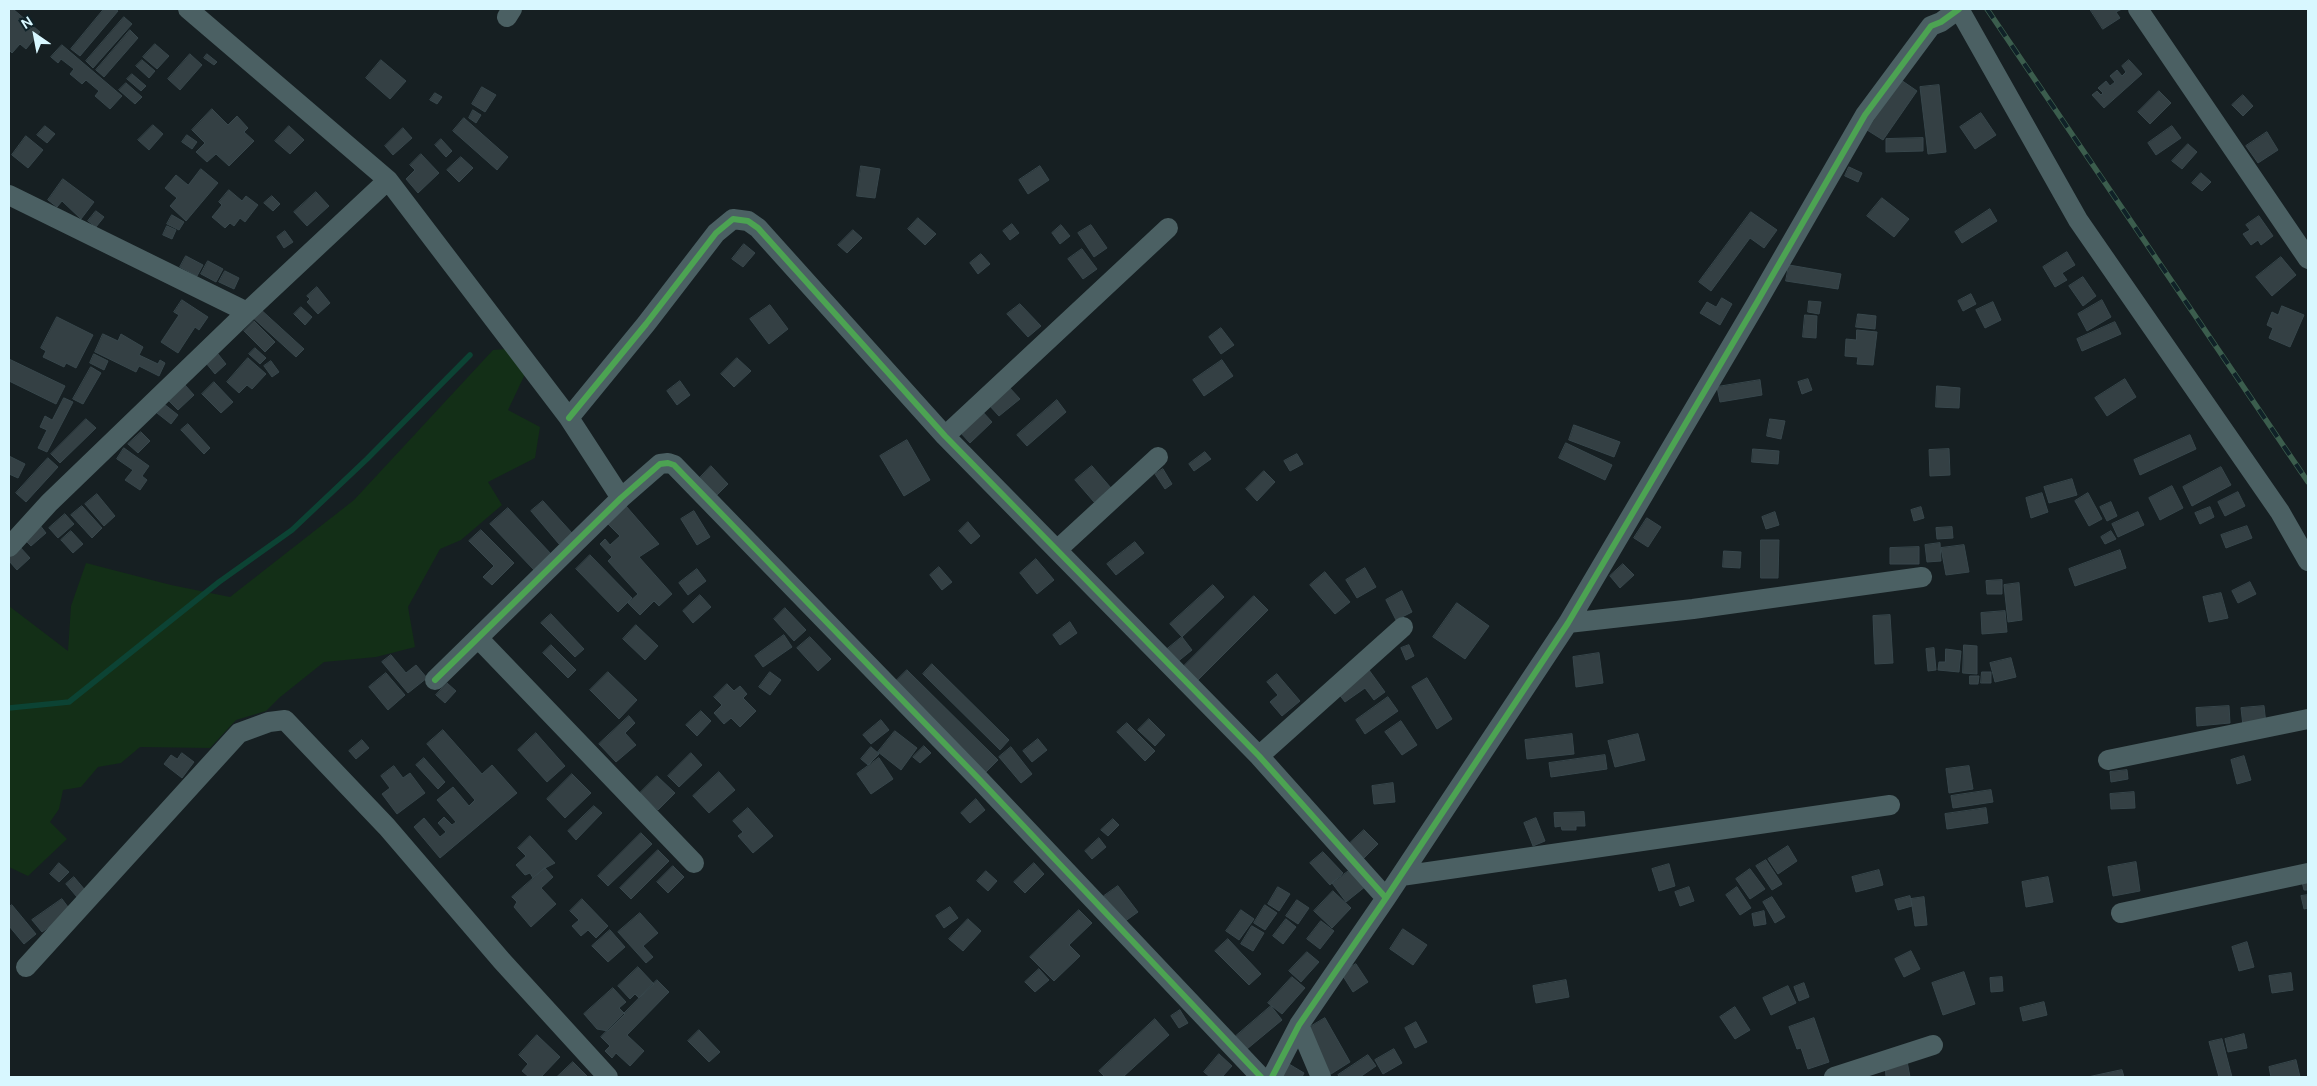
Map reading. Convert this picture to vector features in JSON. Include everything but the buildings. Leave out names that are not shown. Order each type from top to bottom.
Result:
[{"type":"street","points":[[188,9],[388,180],[504,330],[569,418],[621,498]]},
{"type":"street","points":[[1272,1077],[1299,1025],[1386,898],[1568,623],[1751,313],[1865,114],[1931,26],[1941,22],[1959,9],[2078,220],[2280,512],[2308,561]]},
{"type":"street","points":[[2138,9],[2308,260]]},
{"type":"street","points":[[9,547],[49,503],[247,312],[388,180]]},
{"type":"street","points":[[9,195],[247,312]]},
{"type":"street","points":[[569,418],[646,324],[716,233],[733,219],[748,221],[758,228],[945,436],[1259,756],[1386,898]]},
{"type":"street","points":[[945,436],[1168,228]]},
{"type":"street","points":[[1057,550],[1158,457]]},
{"type":"street","points":[[435,680],[621,498],[660,464],[668,463],[681,470],[979,779],[1261,1077]]},
{"type":"street","points":[[1568,623],[1693,609],[1922,577]]},
{"type":"street","points":[[1259,756],[1403,627]]},
{"type":"street","points":[[478,638],[694,862]]},
{"type":"street","points":[[2108,760],[2308,719]]},
{"type":"street","points":[[26,967],[239,733],[269,722],[285,720],[387,827],[502,961],[608,1077]]},
{"type":"street","points":[[1400,876],[1890,805]]},
{"type":"street","points":[[2121,913],[2308,873]]},
{"type":"street","points":[[1299,1025],[1322,1077]]},
{"type":"street","points":[[1834,1077],[1933,1045]]},
{"type":"green space","points":[[506,349],[526,372],[508,410],[540,427],[535,458],[488,482],[502,505],[461,540],[440,549],[408,607],[415,647],[376,657],[324,662],[279,698],[266,711],[236,720],[210,748],[140,747],[121,763],[98,767],[81,787],[63,790],[59,809],[50,822],[67,839],[28,876],[9,867],[9,606],[68,651],[71,606],[86,563],[171,585],[230,597],[354,500],[493,350]]},
{"type":"waterway","points":[[9,708],[69,702],[219,582],[292,530],[367,459],[470,355]]},
{"type":"railway","points":[[1987,9],[2308,482]]},
{"type":"cycle path","points":[[1272,1077],[1299,1025],[1386,898],[1568,623],[1865,115],[1931,26],[1941,22],[1959,9]]},
{"type":"cycle path","points":[[569,418],[646,324],[716,233],[733,219],[748,221],[758,228],[945,436],[1259,756],[1386,898]]},
{"type":"cycle path","points":[[435,680],[621,498],[660,464],[668,463],[674,465],[979,779],[1261,1077]]}]
